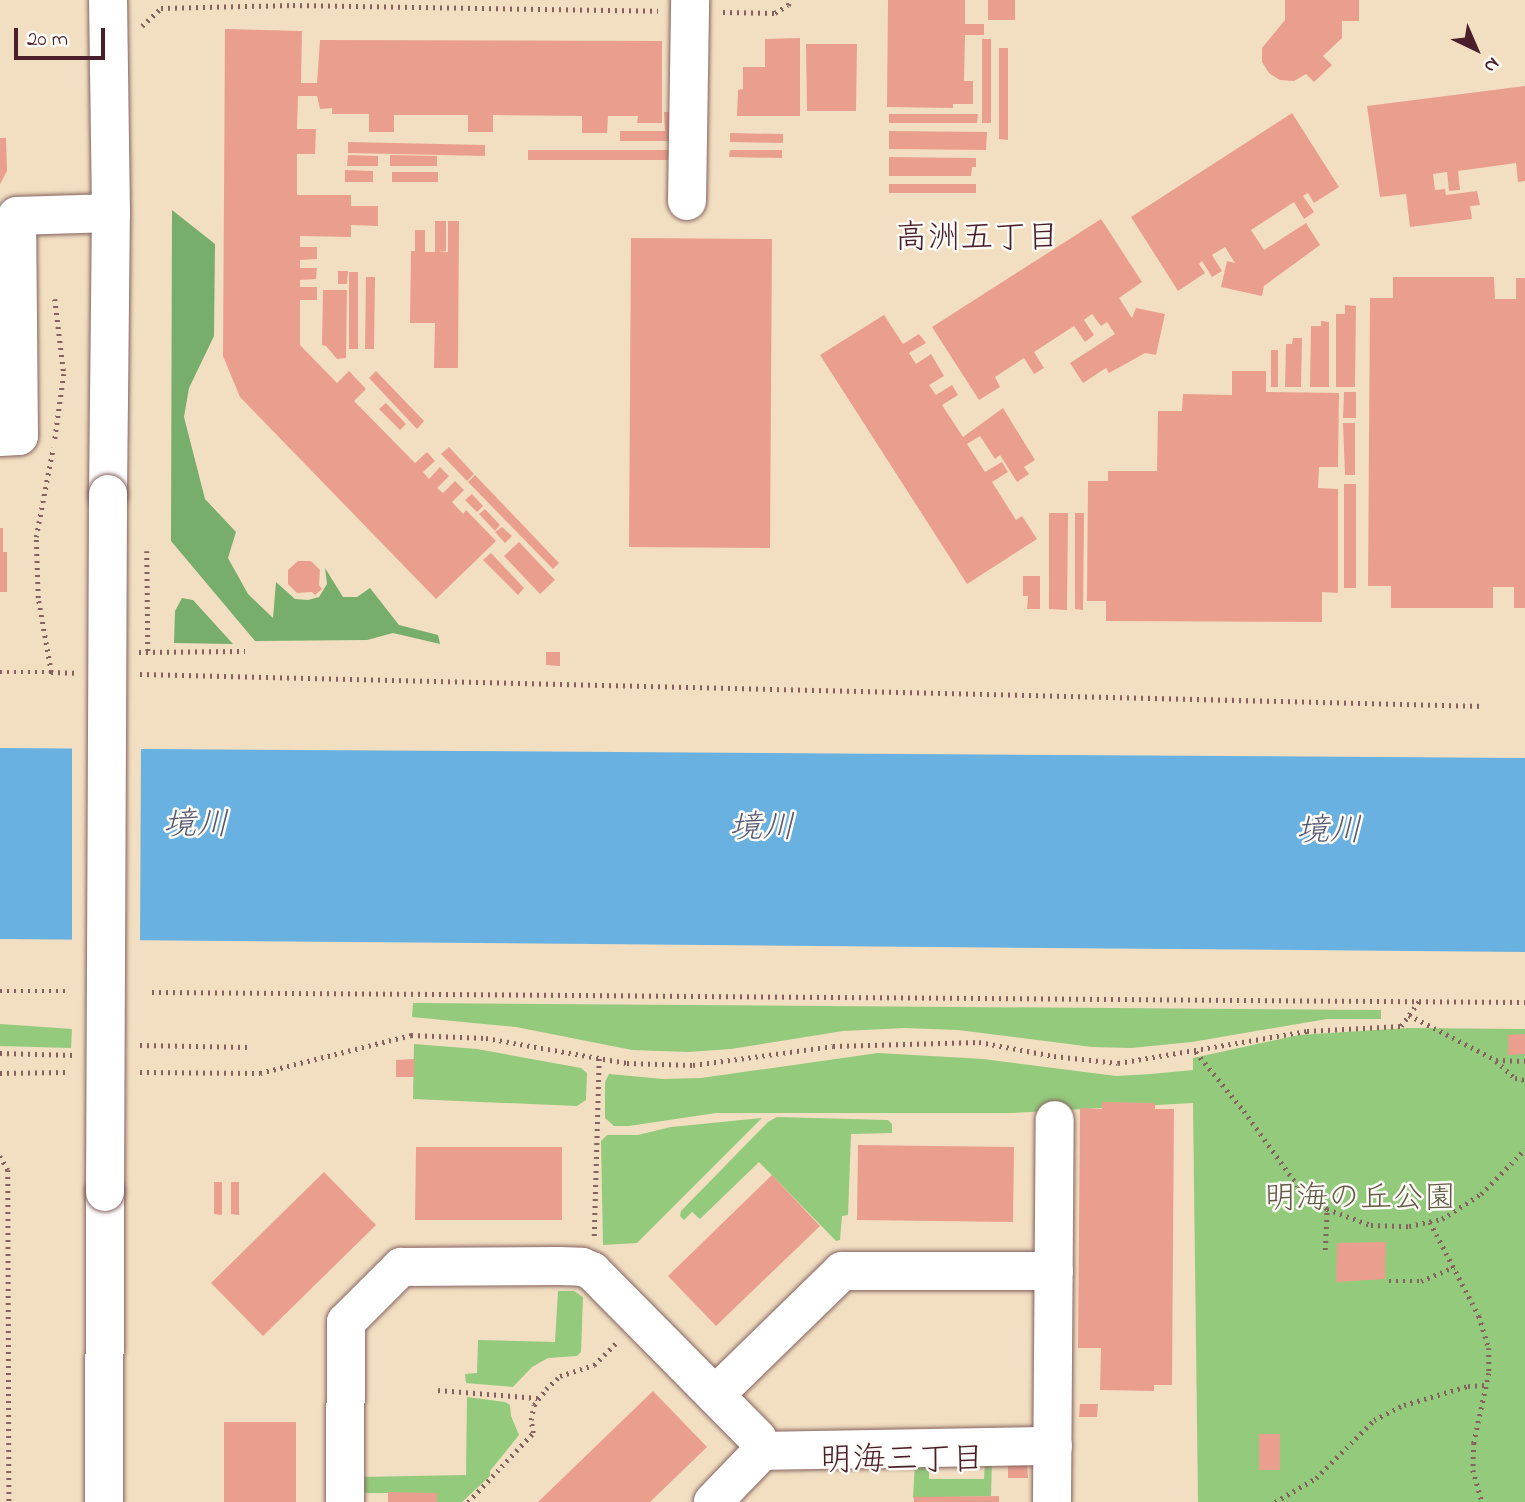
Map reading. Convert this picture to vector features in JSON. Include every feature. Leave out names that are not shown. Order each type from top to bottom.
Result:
[{"type":"street","points":[[104,1502],[111,213],[108,0]]},
{"type":"street","points":[[687,201],[690,6]]},
{"type":"street","points":[[0,437],[19,436],[17,216],[111,213]]},
{"type":"street","points":[[1052,1502],[1055,1120]]},
{"type":"street","points":[[345,1502],[345,1322],[401,1266],[559,1266],[582,1267],[592,1271],[757,1438],[762,1451]]},
{"type":"street","points":[[715,1395],[842,1271],[1054,1270]]},
{"type":"street","points":[[712,1502],[762,1451],[1053,1446]]},
{"type":"path","points":[[138,32],[161,8],[293,5],[690,6],[775,13],[791,0]]},
{"type":"path","points":[[51,673],[38,598],[36,537],[62,410],[64,374],[54,297]]},
{"type":"path","points":[[147,551],[148,651]]},
{"type":"path","points":[[134,652],[245,651]]},
{"type":"path","points":[[0,673],[79,673]]},
{"type":"path","points":[[133,674],[1484,706]]},
{"type":"path","points":[[0,991],[67,991]]},
{"type":"path","points":[[152,992],[1525,1002]]},
{"type":"path","points":[[140,1072],[260,1073],[411,1035],[486,1038],[627,1063],[693,1065],[887,1042],[979,1042],[1054,1056],[1118,1062],[1307,1031],[1401,1026],[1419,1001]]},
{"type":"path","points":[[1409,1015],[1496,1060],[1515,1078],[1525,1080]]},
{"type":"path","points":[[154,1045],[250,1047]]},
{"type":"path","points":[[1195,1051],[1244,1111],[1298,1186],[1327,1209],[1371,1224],[1409,1226],[1442,1219],[1481,1194],[1525,1149]]},
{"type":"path","points":[[0,1053],[82,1055]]},
{"type":"path","points":[[592,1271],[599,1057]]},
{"type":"path","points":[[1496,1060],[1525,1061]]},
{"type":"path","points":[[0,1073],[66,1072]]},
{"type":"path","points":[[0,1156],[8,1170],[9,1502]]},
{"type":"path","points":[[1325,1250],[1327,1209]]},
{"type":"path","points":[[1430,1222],[1479,1316],[1489,1348],[1486,1385],[1474,1443],[1473,1470],[1482,1502]]},
{"type":"path","points":[[1389,1281],[1421,1281],[1454,1267]]},
{"type":"path","points":[[468,1502],[533,1433],[531,1420],[539,1398],[560,1376],[594,1365],[640,1320]]},
{"type":"path","points":[[1275,1502],[1315,1478],[1374,1419],[1417,1401],[1468,1386],[1486,1385]]},
{"type":"path","points":[[438,1390],[539,1398]]},
{"type":"green space","points":[[172,210],[215,244],[214,336],[189,388],[184,417],[205,499],[236,532],[228,558],[248,594],[273,618],[276,582],[295,599],[319,597],[327,584],[325,568],[343,597],[357,597],[370,588],[399,625],[438,635],[440,644],[393,633],[367,640],[255,641],[171,541]]},
{"type":"green space","points":[[182,598],[193,600],[233,644],[174,643],[175,611]]},
{"type":"green space","points":[[413,1003],[1381,1010],[1381,1019],[1327,1019],[1192,1042],[1131,1048],[1092,1047],[958,1030],[905,1028],[843,1031],[731,1049],[688,1052],[632,1050],[516,1027],[412,1017]]},
{"type":"green space","points":[[0,1024],[72,1029],[71,1048],[0,1046]]},
{"type":"green space","name":"明海の丘公園","points":[[1407,1028],[1525,1029],[1525,1502],[1198,1502],[1193,1103],[1013,1113],[716,1113],[629,1126],[614,1126],[605,1118],[605,1082],[609,1074],[663,1079],[701,1078],[878,1053],[983,1059],[1116,1076],[1151,1074],[1193,1070],[1193,1058],[1299,1035]]},
{"type":"green space","points":[[414,1044],[477,1049],[581,1068],[587,1073],[586,1100],[577,1106],[413,1099]]},
{"type":"green space","points":[[777,1117],[888,1120],[892,1124],[892,1133],[851,1134],[848,1215],[842,1216],[840,1240],[836,1241],[759,1162],[700,1219],[692,1212],[684,1220],[680,1216],[681,1211],[768,1122]]},
{"type":"green space","points":[[762,1118],[637,1243],[603,1245],[601,1141],[607,1135],[638,1135],[671,1127]]},
{"type":"green space","points":[[558,1291],[574,1291],[583,1297],[581,1352],[577,1356],[548,1358],[532,1367],[513,1387],[466,1383],[465,1374],[477,1373],[478,1340],[555,1342]]},
{"type":"green space","points":[[467,1397],[510,1405],[511,1416],[519,1435],[490,1471],[490,1476],[462,1502],[437,1502],[437,1493],[358,1493],[359,1477],[466,1475]]},
{"type":"green space","points":[[915,1460],[929,1460],[929,1479],[984,1479],[985,1461],[992,1461],[991,1496],[913,1498]]},
{"type":"water","name":"境川","points":[[0,748],[1525,758],[1525,952],[0,939]]},
{"type":"pier","points":[[72,745],[141,745],[140,943],[72,943]]},
{"type":"building","points":[[888,0],[965,0],[965,24],[984,24],[984,35],[965,35],[964,81],[973,81],[973,104],[953,104],[953,108],[887,107]]},
{"type":"building","points":[[988,0],[1015,0],[1015,20],[988,20]]},
{"type":"building","points":[[1285,0],[1359,0],[1359,21],[1342,21],[1342,38],[1323,56],[1332,65],[1314,82],[1306,74],[1294,81],[1280,80],[1269,73],[1262,62],[1262,48],[1285,20]]},
{"type":"building","points":[[225,29],[302,31],[301,83],[317,83],[320,40],[662,41],[662,123],[637,123],[638,116],[608,116],[607,133],[582,133],[582,116],[493,115],[493,132],[468,132],[468,115],[394,115],[394,132],[369,132],[369,114],[332,114],[332,108],[320,109],[317,96],[298,96],[297,129],[316,129],[315,154],[297,154],[297,195],[351,195],[351,206],[378,206],[378,226],[351,225],[351,237],[300,236],[300,247],[317,247],[317,259],[300,260],[300,268],[317,268],[316,279],[300,280],[300,287],[317,287],[317,300],[300,300],[300,345],[337,383],[349,371],[366,389],[354,401],[415,463],[427,452],[435,461],[423,472],[429,479],[440,467],[449,476],[437,488],[443,493],[455,481],[464,490],[452,502],[463,514],[466,510],[496,541],[436,599],[240,397],[223,356]]},
{"type":"building","points":[[800,38],[800,116],[737,116],[738,90],[743,89],[743,67],[765,67],[765,39]]},
{"type":"building","points":[[982,39],[991,39],[991,123],[982,123]]},
{"type":"building","points":[[806,44],[857,44],[856,111],[807,111]]},
{"type":"building","points":[[999,48],[1008,48],[1008,140],[999,139]]},
{"type":"building","points":[[1525,86],[1525,181],[1518,182],[1516,163],[1458,171],[1460,190],[1449,191],[1447,172],[1433,174],[1435,190],[1445,189],[1446,195],[1477,191],[1480,205],[1470,206],[1472,219],[1410,227],[1406,194],[1380,197],[1367,106]]},
{"type":"building","points":[[664,112],[674,112],[674,141],[620,141],[620,131],[665,131]]},
{"type":"building","points":[[1292,113],[1339,187],[1314,203],[1308,193],[1303,196],[1314,212],[1304,219],[1294,202],[1251,230],[1264,250],[1306,223],[1320,245],[1264,286],[1262,296],[1221,287],[1227,261],[1235,263],[1225,247],[1212,255],[1222,271],[1212,277],[1202,261],[1199,264],[1205,273],[1178,291],[1131,217]]},
{"type":"building","points":[[889,114],[978,114],[977,123],[889,123]]},
{"type":"building","points":[[889,131],[987,132],[986,150],[889,149]]},
{"type":"building","points":[[730,133],[783,134],[783,143],[730,142]]},
{"type":"building","points":[[0,138],[6,138],[7,171],[0,184]]},
{"type":"building","points":[[348,142],[485,145],[485,156],[348,153]]},
{"type":"building","points":[[528,150],[676,150],[676,160],[528,160]]},
{"type":"building","points":[[730,150],[782,150],[782,158],[729,157]]},
{"type":"building","points":[[348,155],[378,156],[378,166],[347,166]]},
{"type":"building","points":[[390,155],[437,156],[437,166],[390,166]]},
{"type":"building","points":[[889,157],[976,158],[976,167],[972,167],[971,176],[889,176]]},
{"type":"building","points":[[345,170],[373,171],[373,182],[345,182]]},
{"type":"building","points":[[392,172],[438,172],[438,182],[392,182]]},
{"type":"building","points":[[889,184],[976,184],[976,193],[889,193]]},
{"type":"building","points":[[1101,219],[1142,282],[1119,298],[1132,318],[1136,308],[1165,314],[1156,355],[1145,353],[1109,373],[1106,368],[1083,383],[1070,363],[1115,334],[1107,322],[1101,326],[1092,314],[1084,320],[1094,335],[1085,342],[1074,326],[1034,352],[1044,368],[1034,374],[1024,358],[995,377],[1000,387],[979,400],[932,327]]},
{"type":"building","points":[[435,221],[446,221],[446,251],[439,252],[448,252],[448,221],[459,221],[458,368],[434,368],[435,323],[410,323],[411,251],[415,251],[415,230],[425,230],[425,252],[435,252]]},
{"type":"building","points":[[631,238],[772,239],[770,548],[629,547]]},
{"type":"building","points":[[338,271],[348,271],[347,284],[338,284]]},
{"type":"building","points":[[349,272],[358,272],[358,349],[349,349]]},
{"type":"building","points":[[366,277],[375,277],[374,349],[365,349]]},
{"type":"building","points":[[1393,277],[1494,277],[1495,299],[1516,299],[1516,278],[1525,278],[1525,608],[1514,608],[1514,587],[1493,587],[1493,608],[1391,608],[1391,586],[1368,586],[1370,298],[1393,298]]},
{"type":"building","points":[[323,290],[347,290],[346,358],[337,359],[322,345]]},
{"type":"building","points":[[1345,305],[1356,306],[1355,387],[1336,387],[1336,314],[1345,314]]},
{"type":"building","points":[[884,315],[903,344],[919,334],[926,343],[909,353],[916,364],[931,354],[944,376],[929,385],[936,395],[952,385],[958,395],[942,405],[963,437],[1003,408],[1035,460],[1024,467],[1029,474],[1017,482],[1000,455],[995,459],[980,436],[967,444],[985,472],[1002,462],[1008,472],[992,482],[1016,520],[1022,516],[1037,539],[967,584],[820,355]]},
{"type":"building","points":[[1321,321],[1329,322],[1329,387],[1310,387],[1311,326],[1321,326]]},
{"type":"building","points":[[1293,338],[1302,338],[1301,387],[1285,387],[1286,344],[1292,344]]},
{"type":"building","points":[[1271,350],[1278,350],[1278,387],[1271,387]]},
{"type":"building","points":[[376,371],[424,421],[417,429],[369,378]]},
{"type":"building","points":[[1232,371],[1266,371],[1266,392],[1339,393],[1338,467],[1319,467],[1318,488],[1338,489],[1338,593],[1322,592],[1322,622],[1106,621],[1106,601],[1087,601],[1088,481],[1108,481],[1108,471],[1157,471],[1158,411],[1182,411],[1183,394],[1232,395]]},
{"type":"building","points":[[1344,392],[1356,392],[1356,418],[1343,418]]},
{"type":"building","points":[[386,403],[406,424],[400,430],[379,409]]},
{"type":"building","points":[[1343,423],[1355,423],[1355,475],[1345,475]]},
{"type":"building","points":[[449,447],[474,474],[467,481],[441,454]]},
{"type":"building","points":[[475,475],[559,563],[553,569],[468,482]]},
{"type":"building","points":[[1344,484],[1356,484],[1356,588],[1344,588]]},
{"type":"building","points":[[472,494],[483,506],[477,512],[465,500]]},
{"type":"building","points":[[485,509],[500,525],[495,531],[479,514]]},
{"type":"building","points":[[1049,513],[1068,513],[1067,610],[1049,609]]},
{"type":"building","points":[[1075,513],[1084,513],[1083,610],[1075,609]]},
{"type":"building","points":[[502,527],[512,536],[505,543],[495,532]]},
{"type":"building","points":[[0,528],[3,528],[3,552],[7,552],[7,592],[0,592]]},
{"type":"building","points":[[519,542],[555,580],[540,594],[504,556]]},
{"type":"building","points":[[491,553],[524,588],[518,595],[483,560]]},
{"type":"building","points":[[298,561],[311,561],[320,570],[319,585],[322,589],[315,595],[312,592],[297,593],[288,584],[288,570]]},
{"type":"building","points":[[1023,576],[1040,576],[1040,609],[1027,609],[1028,596],[1023,596]]},
{"type":"building","points":[[546,652],[560,652],[560,666],[546,665]]},
{"type":"building","points":[[1525,1034],[1525,1054],[1508,1055],[1508,1035]]},
{"type":"building","points":[[414,1059],[414,1077],[396,1077],[396,1060]]},
{"type":"building","points":[[1102,1102],[1155,1103],[1155,1109],[1174,1109],[1172,1385],[1154,1385],[1154,1391],[1100,1390],[1101,1348],[1078,1348],[1080,1108],[1102,1109]]},
{"type":"building","points":[[858,1145],[1014,1147],[1013,1222],[857,1220]]},
{"type":"building","points":[[416,1147],[562,1147],[562,1220],[415,1220]]},
{"type":"building","points":[[324,1172],[376,1225],[263,1336],[211,1283]]},
{"type":"building","points":[[772,1175],[820,1226],[716,1326],[668,1276]]},
{"type":"building","points":[[214,1182],[222,1182],[222,1215],[214,1214]]},
{"type":"building","points":[[231,1182],[239,1182],[239,1215],[231,1214]]},
{"type":"building","points":[[1386,1242],[1385,1279],[1336,1282],[1337,1243]]},
{"type":"building","points":[[653,1391],[707,1447],[650,1502],[538,1502]]},
{"type":"building","points":[[1080,1404],[1098,1404],[1097,1417],[1079,1417]]},
{"type":"building","points":[[224,1422],[296,1422],[296,1502],[224,1502]]},
{"type":"building","points":[[1259,1434],[1280,1434],[1280,1470],[1259,1470]]},
{"type":"building","points":[[1008,1465],[1027,1465],[1028,1478],[1008,1478]]},
{"type":"building","points":[[388,1492],[437,1493],[437,1502],[388,1502]]},
{"type":"building","points":[[999,1496],[999,1502],[914,1502],[914,1497]]},
{"type":"district","name":"高洲五丁目","points":[[977,240]]},
{"type":"district","name":"明海三丁目","points":[[902,1462]]}]
